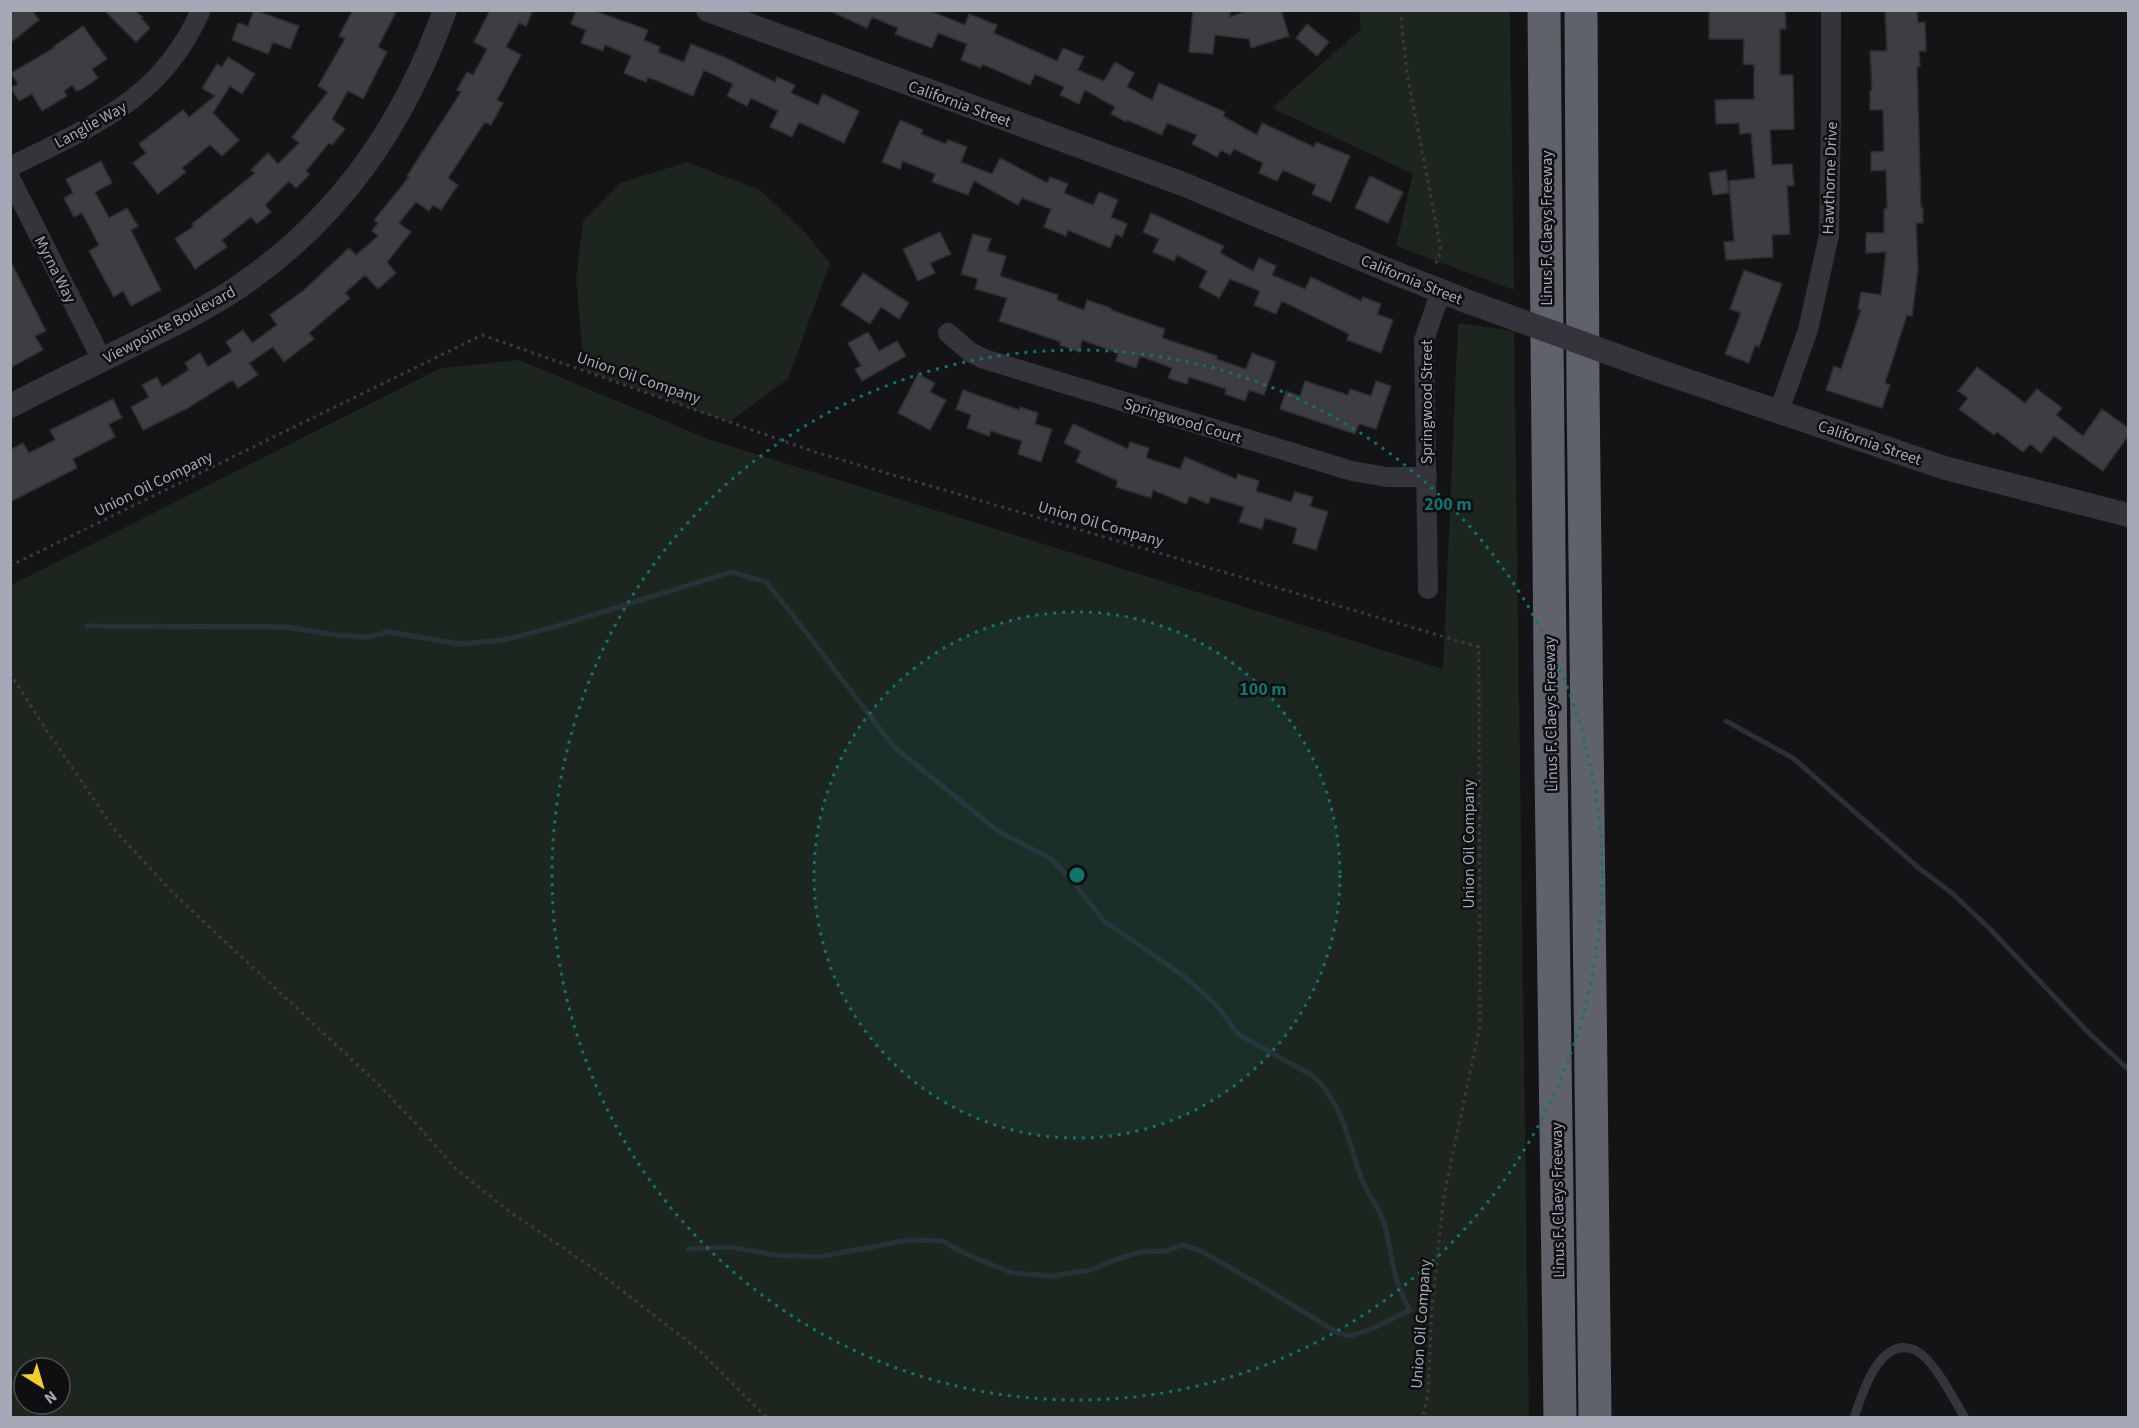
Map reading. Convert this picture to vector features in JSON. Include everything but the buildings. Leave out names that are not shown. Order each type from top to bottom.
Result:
[{"type":"highway","name":"Linus F. Claeys Freeway","points":[[1544,10],[1550,734],[1560,1418]]},
{"type":"highway","points":[[1581,10],[1582,388],[1595,1418]]},
{"type":"street","name":"Langlie Way","points":[[10,167],[112,115],[140,95],[176,57],[201,10]]},
{"type":"street","name":"Viewpointe Boulevard","points":[[10,406],[223,297],[270,264],[314,225],[365,166],[397,118],[424,66],[445,10]]},
{"type":"street","name":"California Street","points":[[708,10],[1183,184],[1469,302],[1656,370],[1945,468],[2128,515]]},
{"type":"street","name":"Hawthorne Drive","points":[[1779,411],[1808,330],[1829,235],[1832,112],[1831,10]]},
{"type":"street","name":"Myrna Way","points":[[10,178],[102,360]]},
{"type":"street","name":"Springwood Street","points":[[1428,589],[1424,340],[1434,288]]},
{"type":"street","name":"Springwood Court","points":[[948,333],[970,352],[984,359],[1341,468],[1387,477],[1427,477]]},
{"type":"lane","points":[[1854,1418],[1860,1400],[1879,1363],[1885,1353],[1894,1348],[1917,1351],[1931,1364],[1965,1418]]},
{"type":"path","points":[[1401,10],[1407,73],[1441,250],[1434,288]]},
{"type":"path","name":"Union Oil Company","points":[[10,567],[482,335],[815,452],[1479,647],[1480,1026],[1444,1195],[1432,1305],[1428,1393],[1422,1418]]},
{"type":"path","points":[[10,673],[114,829],[173,893],[376,1083],[455,1168],[510,1212],[594,1268],[699,1350],[767,1418]]},
{"type":"shaded area","points":[[1359,11],[1510,11],[1514,290],[1396,246],[1413,174],[1272,108],[1361,29]]},
{"type":"shaded area","points":[[687,162],[760,190],[805,232],[830,263],[788,379],[729,422],[584,370],[576,278],[583,221],[620,183]]},
{"type":"shaded area","points":[[1458,323],[1514,331],[1529,1417],[11,1418],[11,585],[441,368],[519,360],[708,439],[1443,669]]},
{"type":"waterway","points":[[87,626],[285,627],[367,637],[389,632],[460,644],[504,640],[554,627],[731,572],[766,582],[894,747],[998,831],[1050,858],[1074,883],[1104,921],[1185,977],[1217,1006],[1238,1034],[1313,1076],[1323,1086],[1338,1111],[1362,1180],[1383,1220],[1396,1278],[1410,1310],[1374,1328],[1350,1336],[1336,1332],[1199,1250],[1182,1245],[1166,1251],[1141,1252],[1091,1270],[1053,1276],[1012,1273],[966,1254],[943,1241],[908,1240],[818,1257],[776,1255],[729,1247],[688,1249]]},
{"type":"waterway","points":[[1726,721],[1793,758],[1920,869],[1952,893],[1989,928],[2090,1034],[2128,1069]]}]
